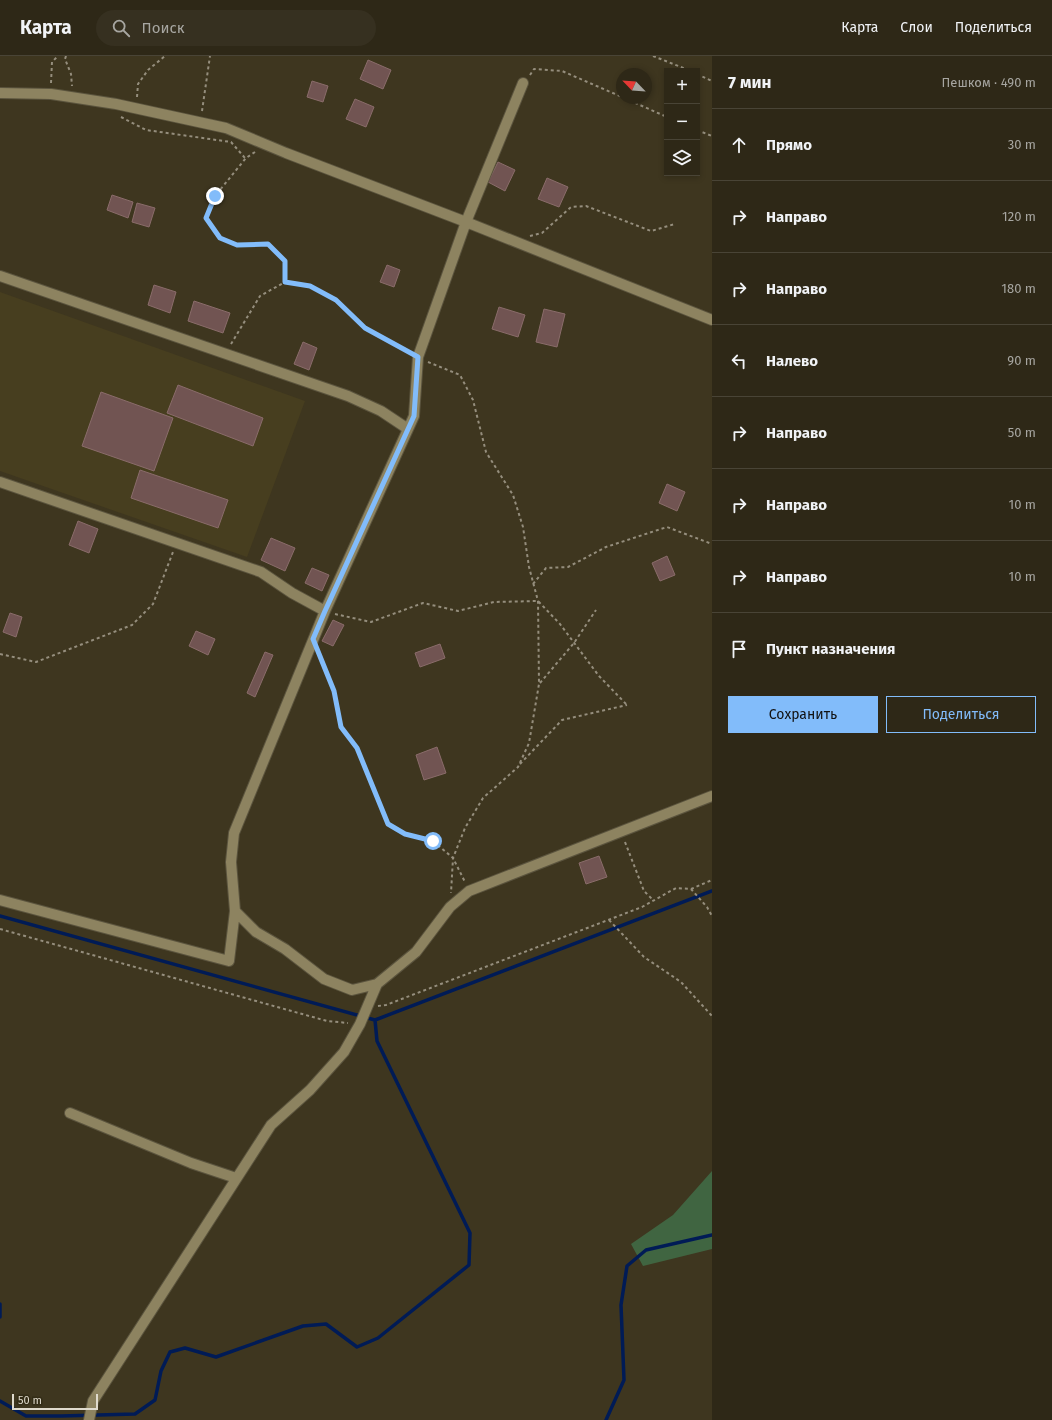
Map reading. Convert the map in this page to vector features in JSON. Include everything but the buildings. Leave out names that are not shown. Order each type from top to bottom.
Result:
[{"type":"street","points":[[0,900],[229,962],[235,911],[231,862],[234,833],[325,611],[414,416],[418,357],[466,222],[523,83]]},
{"type":"street","points":[[0,93],[51,94],[73,97],[136,108],[226,128],[712,320]]},
{"type":"street","points":[[0,276],[348,396],[381,411],[408,429]]},
{"type":"street","points":[[0,482],[261,572],[292,593],[325,611]]},
{"type":"street","points":[[235,911],[256,932],[285,949],[324,979],[352,990],[377,984],[416,952],[450,907],[469,891],[712,796]]},
{"type":"street","points":[[89,1420],[93,1402],[271,1125],[310,1090],[344,1052],[360,1024],[377,984]]},
{"type":"street","points":[[70,1113],[191,1164],[236,1178]]},
{"type":"path","points":[[51,94],[52,62],[58,56]]},
{"type":"path","points":[[66,56],[65,59],[71,74],[73,97]]},
{"type":"path","points":[[136,108],[138,84],[148,70],[165,56]]},
{"type":"path","points":[[200,122],[210,56]]},
{"type":"path","points":[[653,56],[683,68]]},
{"type":"path","points":[[523,83],[534,69],[562,71],[616,95]]},
{"type":"path","points":[[700,75],[712,81]]},
{"type":"path","points":[[637,104],[664,116]]},
{"type":"path","points":[[120,116],[146,130],[231,142],[246,158]]},
{"type":"path","points":[[700,131],[712,136]]},
{"type":"path","points":[[266,145],[246,158],[215,196],[206,218],[220,238],[237,245],[268,244],[285,261],[285,282]]},
{"type":"path","points":[[511,240],[542,233],[570,207],[586,206],[651,231],[675,224]]},
{"type":"path","points":[[225,353],[260,296],[285,282],[310,286],[336,300],[365,328],[418,357],[460,375],[473,400],[486,452],[513,495],[523,527],[529,566],[538,601],[539,684],[529,743],[518,767]]},
{"type":"path","points":[[534,584],[546,568],[568,567],[606,547],[667,527],[712,544]]},
{"type":"path","points":[[0,654],[36,662],[132,625],[153,604],[177,543]]},
{"type":"path","points":[[325,611],[371,622],[423,603],[458,611],[494,602],[538,601],[560,624],[599,676],[627,704],[562,720],[518,767],[483,798],[465,828],[453,858],[450,907]]},
{"type":"path","points":[[539,684],[574,643],[596,610]]},
{"type":"path","points":[[313,639],[334,691],[341,727],[357,748],[388,824],[405,834],[433,841],[453,858],[469,891]]},
{"type":"path","points":[[621,832],[644,891],[654,901]]},
{"type":"path","points":[[367,1007],[386,1005],[642,908],[676,888],[691,889],[712,880]]},
{"type":"path","points":[[691,889],[707,907],[712,916]]},
{"type":"path","points":[[609,920],[644,957],[681,982],[712,1016]]},
{"type":"path","points":[[0,928],[327,1020],[360,1024]]},
{"type":"shaded area","points":[[0,292],[305,401],[247,557],[0,471]]},
{"type":"green space","points":[[712,1171],[712,1249],[643,1266],[631,1244],[673,1215]]},
{"type":"waterway","points":[[0,916],[375,1020],[712,891]]},
{"type":"waterway","points":[[0,1401],[26,1416],[135,1414],[155,1400],[161,1371],[170,1352],[185,1348],[216,1357],[303,1326],[326,1324],[357,1347],[378,1338],[469,1265],[470,1233],[377,1041],[375,1020]]},
{"type":"waterway","points":[[606,1420],[624,1380],[621,1305],[627,1266],[646,1250],[712,1235]]},
{"type":"waterway","points":[[0,1304],[0,1317]]},
{"type":"route","points":[[215,196],[206,218],[220,238],[237,245],[268,244],[285,261],[285,282],[310,286],[336,300],[365,328],[418,357],[414,416],[313,639],[334,691],[341,727],[357,748],[388,824],[405,834],[433,841]]}]
